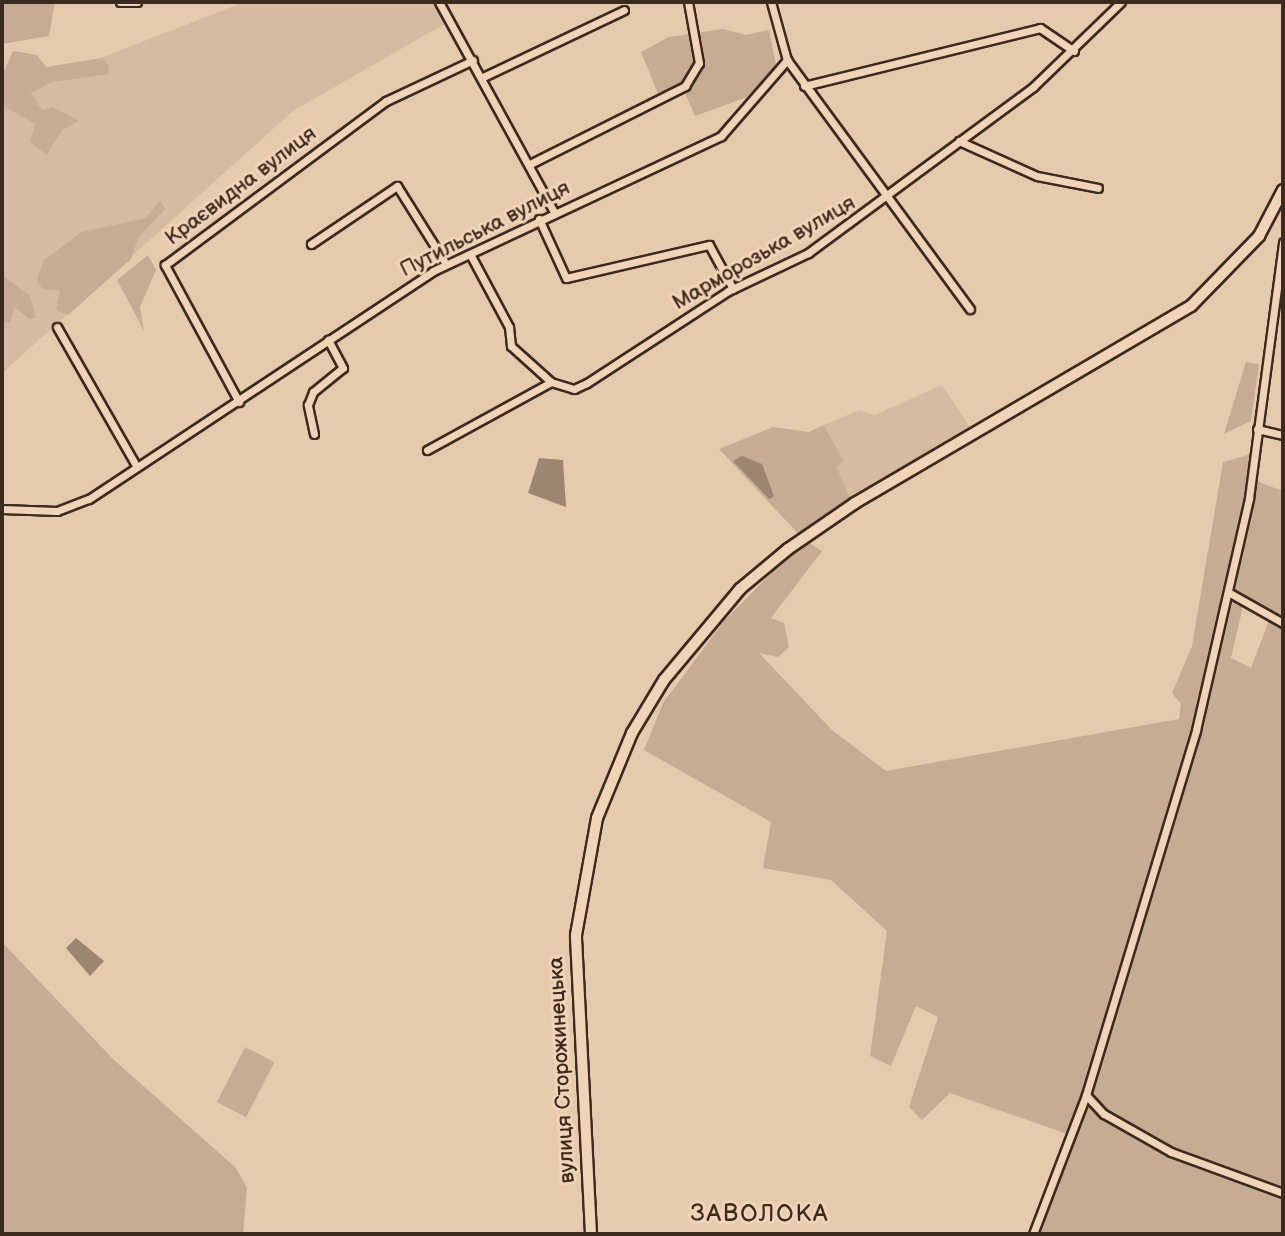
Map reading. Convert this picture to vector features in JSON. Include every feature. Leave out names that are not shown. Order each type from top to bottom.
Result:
[{"type":"main road","name":"вулиця Сторожинецька","points":[[590,1234],[576,935],[597,818],[614,771],[664,680],[740,589],[798,543],[892,483],[1151,335],[1238,263],[1283,196]]},
{"type":"street","points":[[120,2],[136,2]]},
{"type":"street","points":[[439,2],[483,77],[554,212]]},
{"type":"street","points":[[530,164],[685,86],[699,47],[688,2]]},
{"type":"street","points":[[771,2],[787,60],[804,86],[892,196],[970,309]]},
{"type":"street","name":"Марморозька вулиця","points":[[551,383],[574,389],[587,383],[733,289],[808,253],[892,196],[1074,51],[1121,2]]},
{"type":"street","points":[[483,77],[624,10]]},
{"type":"street","points":[[804,86],[1040,28],[1074,51]]},
{"type":"street","name":"Краєвидна вулиця","points":[[239,402],[165,265],[386,100],[473,60]]},
{"type":"street","name":"Путильська вулиця","points":[[2,509],[72,507],[239,402],[328,340],[446,264],[721,136],[787,60]]},
{"type":"street","points":[[959,141],[1037,176],[1098,188]]},
{"type":"street","points":[[311,244],[397,186],[446,264]]},
{"type":"street","points":[[539,219],[566,278],[709,244],[733,289]]},
{"type":"street","points":[[1034,1234],[1086,1095],[1196,730],[1228,592],[1257,429],[1283,242]]},
{"type":"street","points":[[427,450],[551,383],[511,346],[509,327],[470,254]]},
{"type":"street","points":[[57,327],[137,467]]},
{"type":"street","points":[[314,434],[308,405],[313,392],[342,368],[328,340]]},
{"type":"street","points":[[1257,429],[1283,435]]},
{"type":"street","points":[[1228,592],[1283,623]]},
{"type":"street","points":[[1086,1095],[1104,1114],[1171,1152],[1283,1192]]},
{"type":"shaded area","points":[[2,2],[55,2],[49,36],[2,44]]},
{"type":"shaded area","points":[[244,2],[436,2],[446,23],[293,111],[2,373],[2,84],[81,74],[101,58]]},
{"type":"shaded area","points":[[723,29],[746,35],[769,30],[776,64],[753,95],[695,116],[684,91],[659,96],[641,52],[669,37]]},
{"type":"shaded area","points":[[13,51],[37,55],[46,67],[102,58],[109,66],[109,74],[52,82],[31,93],[42,110],[53,107],[79,121],[62,130],[47,155],[30,142],[35,124],[2,105],[2,76]]},
{"type":"shaded area","points":[[160,200],[165,209],[138,238],[131,259],[68,315],[56,310],[60,291],[42,289],[37,279],[43,261],[82,232],[146,218]]},
{"type":"shaded area","points":[[148,255],[156,270],[140,307],[144,331],[117,280]]},
{"type":"shaded area","points":[[2,275],[30,296],[36,317],[29,319],[14,306],[11,322],[2,324]]},
{"type":"shaded area","points":[[1246,362],[1259,364],[1251,421],[1224,434]]},
{"type":"shaded area","points":[[942,385],[974,433],[853,504],[836,466],[843,462],[824,425],[859,410],[875,415]]},
{"type":"shaded area","points":[[824,425],[844,462],[836,466],[853,504],[805,540],[822,551],[771,618],[784,623],[789,647],[778,657],[759,653],[832,730],[886,771],[1179,719],[1181,704],[1172,693],[1192,646],[1223,462],[1248,455],[1260,435],[1256,481],[1283,491],[1283,1234],[1036,1234],[1070,1135],[950,1093],[922,1120],[909,1107],[938,1017],[916,1006],[891,1066],[870,1056],[887,931],[831,880],[763,868],[771,822],[644,750],[663,703],[724,621],[804,540],[719,449],[773,427],[809,432]],"holes":[[[1243,606],[1270,618],[1251,668],[1231,658]]]},
{"type":"shaded area","points":[[742,456],[762,464],[774,496],[769,499],[733,461]]},
{"type":"shaded area","points":[[539,458],[563,460],[566,507],[528,493]]},
{"type":"shaded area","points":[[76,938],[104,961],[90,976],[66,948]]},
{"type":"shaded area","points":[[2,942],[114,1060],[236,1168],[247,1188],[243,1234],[2,1234]]},
{"type":"shaded area","points":[[245,1047],[274,1062],[246,1117],[217,1102]]},
{"type":"district","name":"ЗАВОЛОКА","points":[[760,1214]]}]
